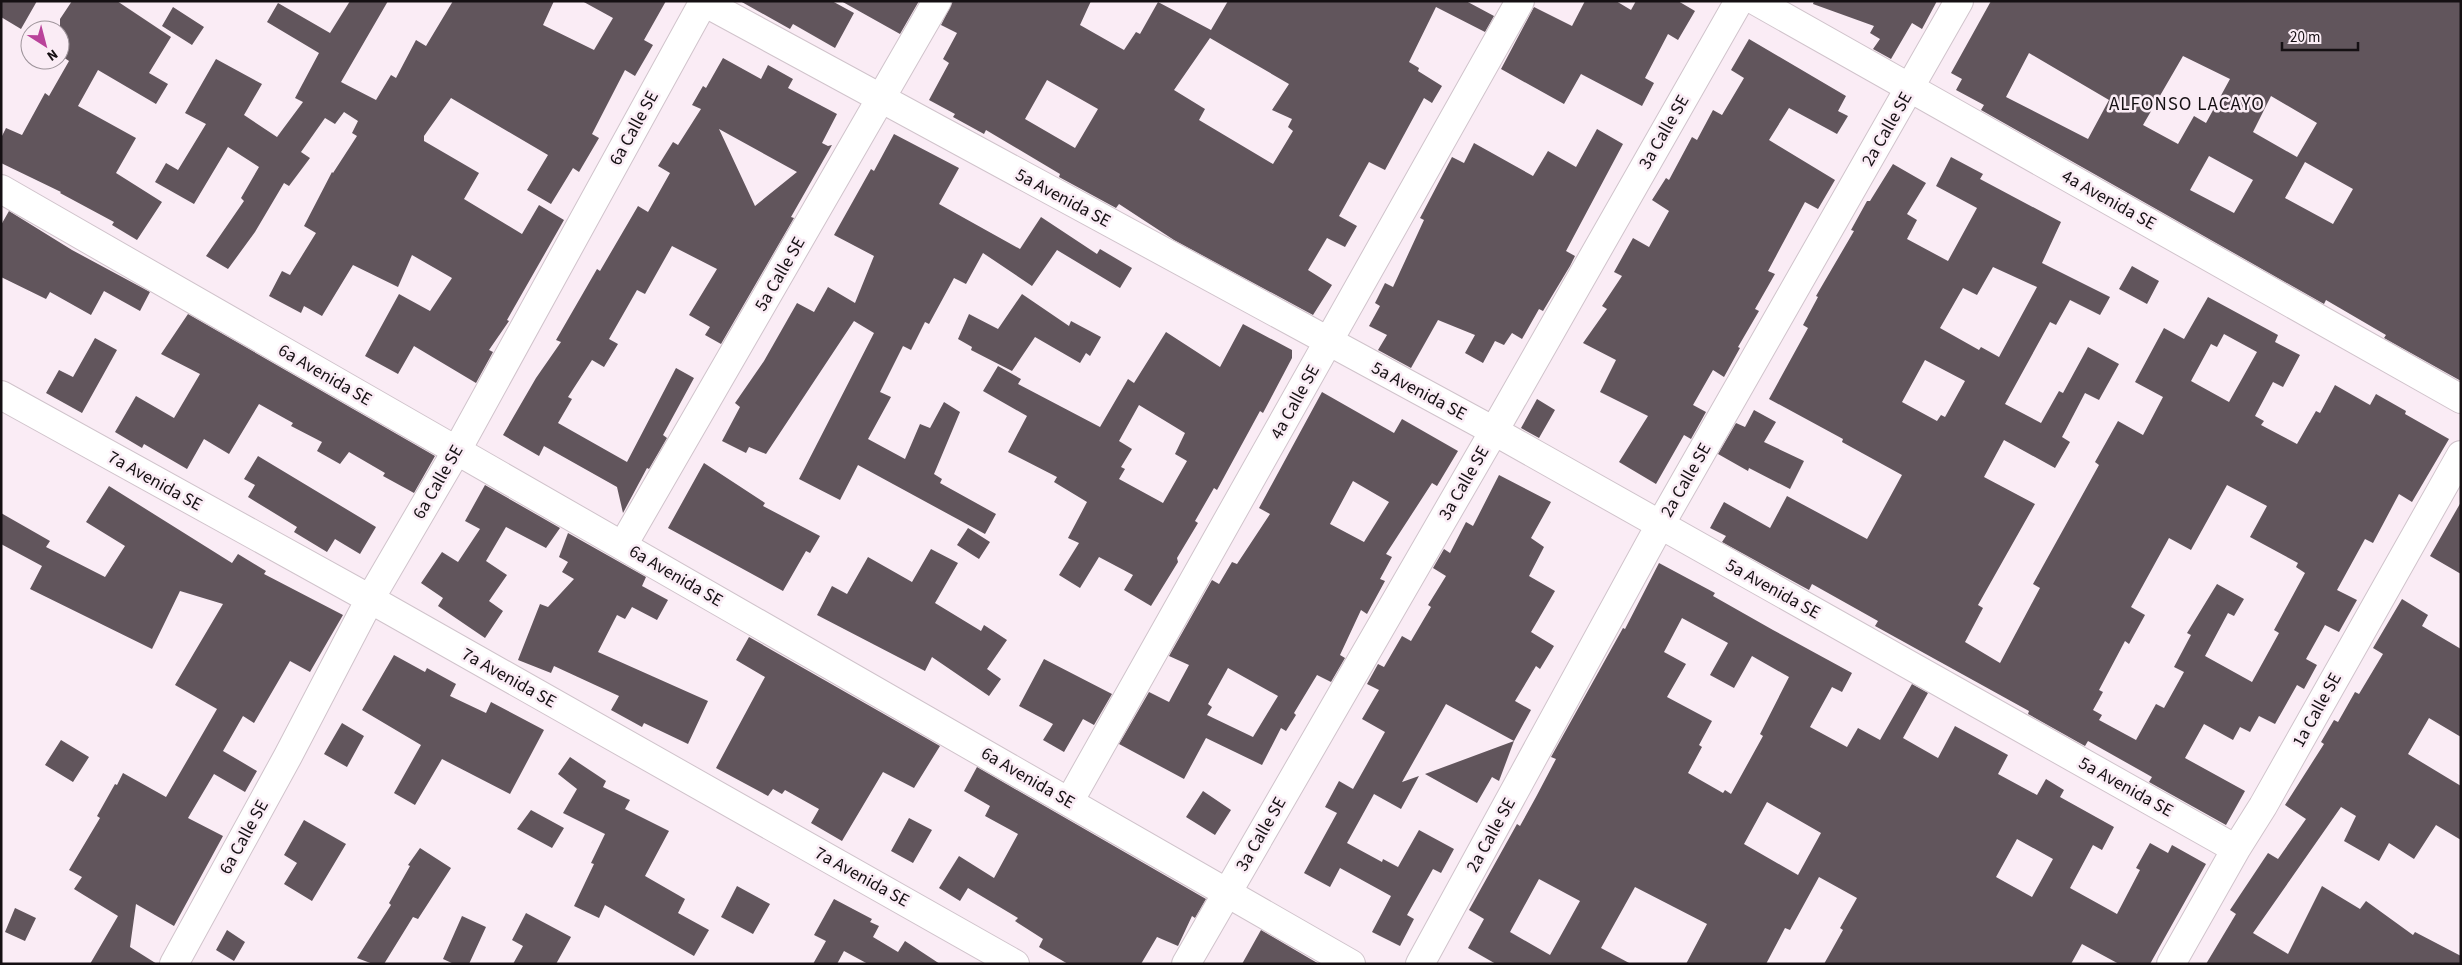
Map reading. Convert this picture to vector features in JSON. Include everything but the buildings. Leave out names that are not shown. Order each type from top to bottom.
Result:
[{"type":"street","name":"5a Calle SE","points":[[623,545],[937,1]]},
{"type":"street","name":"4a Calle SE","points":[[1069,802],[1520,1]]},
{"type":"street","name":"3a Calle SE","points":[[1186,964],[1494,431],[1739,1]]},
{"type":"street","name":"4a Avenida SE","points":[[1756,1],[2461,398]]},
{"type":"street","name":"2a Calle SE","points":[[1420,964],[1660,525],[1959,1]]},
{"type":"street","name":"5a Avenida SE","points":[[703,2],[1494,431],[2236,849]]},
{"type":"street","name":"6a Calle SE","points":[[174,964],[288,756],[370,599],[457,450],[703,2]]},
{"type":"street","name":"6a Avenida SE","points":[[1,189],[1352,964]]},
{"type":"street","name":"7a Avenida SE","points":[[1,396],[370,599],[1015,964]]},
{"type":"street","name":"1a Calle SE","points":[[2171,964],[2236,849],[2263,806],[2461,455]]},
{"type":"district","name":"ALFONSO LACAYO","points":[[2187,104]]}]
